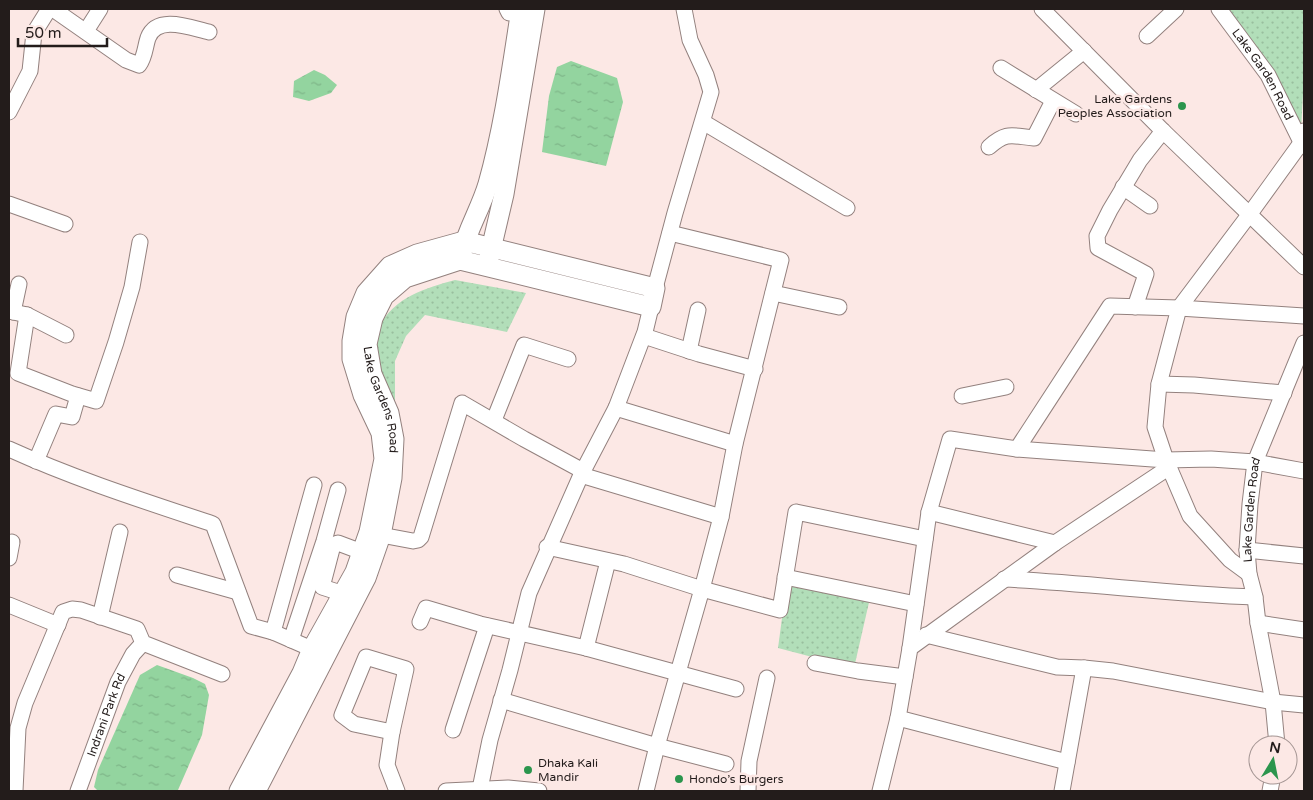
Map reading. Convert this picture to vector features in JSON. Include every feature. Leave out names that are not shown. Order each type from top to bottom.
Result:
[{"type":"main road","points":[[488,266],[504,194],[535,9]]},
{"type":"main road","points":[[460,260],[464,241],[487,186],[499,135],[512,10]]},
{"type":"main road","points":[[464,241],[655,288],[651,307]]},
{"type":"main road","name":"Lake Gardens Road","points":[[256,791],[355,572],[377,499],[384,459],[381,433],[363,395],[352,359],[352,341],[356,317],[366,293],[390,266],[417,254],[464,241]]},
{"type":"main road","name":"Lake Gardens Road","points":[[239,791],[302,673],[319,652],[366,578],[381,535],[392,478],[394,439],[389,413],[372,374],[367,344],[373,318],[384,296],[405,278],[460,260],[651,307]]},
{"type":"street","points":[[9,112],[30,71],[34,33],[51,9],[126,60],[139,64],[142,61],[151,32],[157,27],[175,24],[209,32]]},
{"type":"street","points":[[86,31],[100,9]]},
{"type":"street","points":[[655,288],[711,92],[706,75],[690,40],[684,9]]},
{"type":"street","points":[[1042,9],[1249,216],[1304,267]]},
{"type":"street","points":[[1147,36],[1176,9]]},
{"type":"street","name":"Lake Garden Road","points":[[1219,9],[1268,75],[1304,142]]},
{"type":"street","points":[[1036,90],[1084,51]]},
{"type":"street","points":[[1001,68],[1076,114]]},
{"type":"street","points":[[989,146],[999,138],[1008,135],[1034,138],[1053,101]]},
{"type":"street","points":[[703,122],[848,208]]},
{"type":"street","points":[[1135,307],[1146,274],[1098,248],[1097,236],[1123,187],[1140,160],[1164,131]]},
{"type":"street","points":[[1249,574],[1230,560],[1190,516],[1167,463],[1155,427],[1159,384],[1179,308],[1304,142]]},
{"type":"street","points":[[1123,187],[1150,206]]},
{"type":"street","points":[[9,204],[66,224]]},
{"type":"street","points":[[646,791],[721,517],[735,444],[781,260],[670,233]]},
{"type":"street","points":[[18,284],[16,313],[18,373],[78,396],[96,400],[132,287],[140,242]]},
{"type":"street","points":[[773,294],[838,307]]},
{"type":"street","points":[[1017,449],[1110,306],[1179,308],[1304,316]]},
{"type":"street","points":[[480,789],[490,740],[528,592],[582,473],[616,408],[644,336],[651,307]]},
{"type":"street","points":[[689,350],[698,310]]},
{"type":"street","points":[[16,313],[66,335]]},
{"type":"street","points":[[644,336],[755,369]]},
{"type":"street","name":"Lake Garden Road","points":[[1276,735],[1273,702],[1255,597],[1249,574],[1247,550],[1250,504],[1255,462],[1304,343]]},
{"type":"street","points":[[494,420],[524,345],[568,359]]},
{"type":"street","points":[[1159,384],[1194,385],[1284,393]]},
{"type":"street","points":[[962,396],[1006,387]]},
{"type":"street","points":[[36,461],[56,414],[72,417],[78,396]]},
{"type":"street","points":[[381,535],[413,541],[421,537],[462,403],[582,473],[721,517]]},
{"type":"street","points":[[616,408],[735,444]]},
{"type":"street","points":[[880,791],[898,718],[929,512],[950,439],[1017,449],[1167,463],[1211,459],[1255,462],[1304,471]]},
{"type":"street","points":[[9,449],[126,495],[213,524],[251,626],[273,632],[319,652]]},
{"type":"street","points":[[910,648],[1055,543],[1162,472],[1167,463]]},
{"type":"street","points":[[273,632],[314,485]]},
{"type":"street","points":[[292,640],[324,541],[338,490]]},
{"type":"street","points":[[547,547],[608,561],[780,610],[796,512],[925,539]]},
{"type":"street","points":[[929,512],[1055,543]]},
{"type":"street","points":[[100,616],[120,532]]},
{"type":"street","points":[[9,558],[12,542]]},
{"type":"street","points":[[344,594],[322,587],[333,545],[338,543],[362,552]]},
{"type":"street","points":[[1247,550],[1304,556]]},
{"type":"street","points":[[586,648],[608,561]]},
{"type":"street","points":[[177,575],[238,592]]},
{"type":"street","points":[[785,577],[916,604]]},
{"type":"street","points":[[1004,579],[1255,597]]},
{"type":"street","points":[[9,605],[58,625]]},
{"type":"street","points":[[420,622],[426,608],[487,626],[586,648],[736,689]]},
{"type":"street","points":[[15,791],[13,756],[18,728],[25,703],[63,612],[72,609],[100,616],[137,629],[143,643],[222,674]]},
{"type":"street","points":[[1258,623],[1304,630]]},
{"type":"street","points":[[453,730],[487,626]]},
{"type":"street","points":[[926,635],[1057,667],[1113,671],[1273,702],[1304,705]]},
{"type":"street","name":"Indrani Park Rd","points":[[78,791],[118,682],[133,654],[143,643]]},
{"type":"street","points":[[392,732],[354,724],[342,715],[366,657],[406,669],[392,732],[387,765],[397,791]]},
{"type":"street","points":[[815,663],[905,677]]},
{"type":"street","points":[[1062,791],[1084,668]]},
{"type":"street","points":[[748,791],[748,761],[767,678]]},
{"type":"street","points":[[501,700],[657,746],[726,764]]},
{"type":"street","points":[[898,718],[1068,762]]},
{"type":"street","points":[[446,791],[508,788],[539,791]]},
{"type":"shaded area","points":[[1225,9],[1304,9],[1304,76],[1301,131]]},
{"type":"shaded area","points":[[455,280],[526,293],[507,332],[425,315],[406,336],[395,361],[395,407],[371,353],[379,327],[385,317],[402,301],[422,290]]},
{"type":"shaded area","points":[[787,581],[870,598],[854,668],[778,648]]},
{"type":"water","points":[[571,61],[617,78],[623,102],[606,166],[542,152],[549,96],[557,67]]},
{"type":"water","points":[[314,70],[325,75],[337,85],[331,93],[309,101],[293,97],[294,81]]},
{"type":"water","points":[[157,665],[205,684],[209,695],[202,735],[178,790],[98,791],[94,787],[98,770],[140,675]]},
{"type":"place","name":"Lake Gardens Peoples Association","points":[[1182,106]]},
{"type":"place","name":"Dhaka Kali Mandir","points":[[528,770]]},
{"type":"place","name":"Hondo’s Burgers","points":[[679,779]]}]
